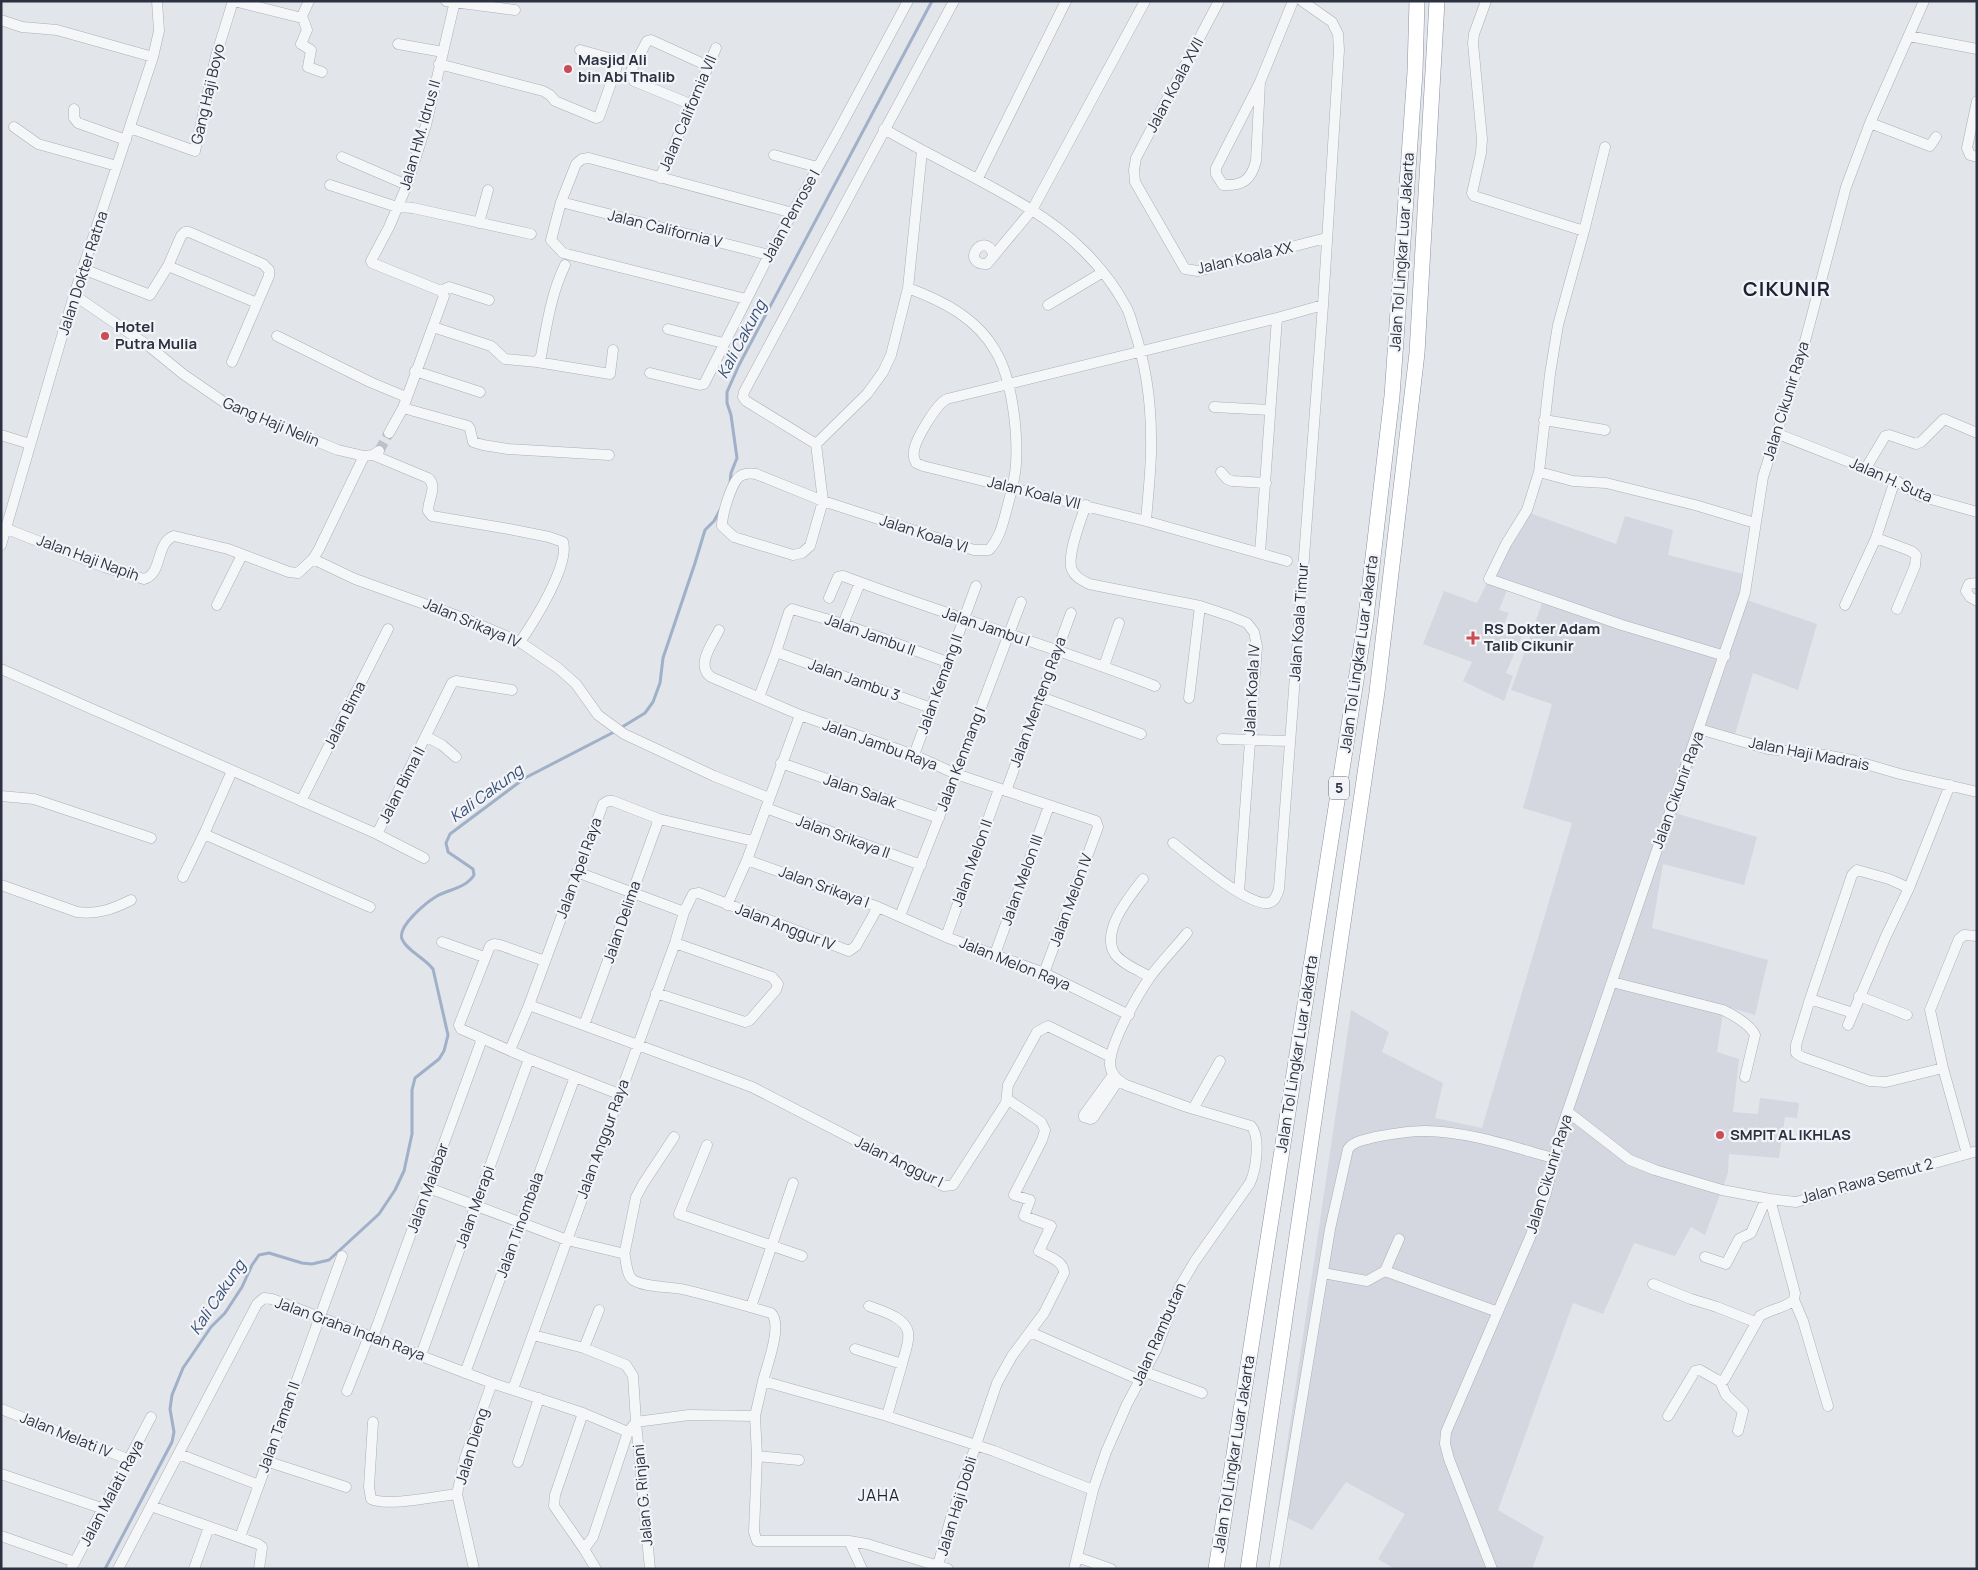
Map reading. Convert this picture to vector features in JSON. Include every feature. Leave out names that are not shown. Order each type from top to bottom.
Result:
[{"type":"highway","name":"Jalan Tol Lingkar Luar Jakarta","points":[[1216,1569],[1366,617],[1392,396],[1415,72],[1417,1]]},
{"type":"highway","name":"Jalan Tol Lingkar Luar Jakarta","points":[[1248,1569],[1377,692],[1417,352],[1438,1]]},
{"type":"street","name":"Jalan Dokter Ratna","points":[[1,545],[74,295],[153,57],[159,31],[157,1]]},
{"type":"street","points":[[234,1],[302,18],[307,26],[301,44],[311,50],[308,66],[322,72]]},
{"type":"street","name":"Gang Haji Boyo","points":[[130,128],[195,151],[216,56],[234,1]]},
{"type":"street","points":[[302,18],[308,1]]},
{"type":"street","name":"Jalan Penrose I","points":[[650,374],[700,385],[704,384],[769,255],[908,1]]},
{"type":"street","points":[[816,444],[746,401],[743,397],[744,392],[954,1]]},
{"type":"street","points":[[978,178],[1066,1]]},
{"type":"street","points":[[993,254],[1032,210],[1145,1]]},
{"type":"street","name":"Jalan Koala XVII","points":[[1134,170],[1136,158],[1219,1]]},
{"type":"street","points":[[1260,82],[1256,161],[1253,173],[1244,182],[1234,186],[1223,185],[1216,174],[1216,168],[1260,82],[1293,1]]},
{"type":"street","name":"Jalan Koala Timur","points":[[1239,892],[1256,902],[1269,903],[1276,898],[1279,889],[1323,305],[1339,50],[1338,34],[1332,22],[1302,1]]},
{"type":"street","points":[[1486,1],[1474,34],[1473,43],[1482,139],[1472,193],[1474,196],[1584,231]]},
{"type":"street","name":"Jalan Cikunir Raya","points":[[1492,1569],[1490,1558],[1449,1459],[1445,1444],[1449,1424],[1498,1312],[1543,1201],[1553,1158],[1568,1112],[1664,826],[1725,656],[1745,593],[1763,477],[1800,360],[1846,187],[1870,123],[1924,1]]},
{"type":"street","points":[[452,2],[515,10]]},
{"type":"street","name":"Jalan HM. Idrus II","points":[[441,291],[372,263],[371,260],[389,227],[407,185],[426,125],[443,52],[452,2]]},
{"type":"street","points":[[1,20],[22,27],[57,30],[153,57]]},
{"type":"street","points":[[1909,36],[1977,49]]},
{"type":"street","points":[[690,104],[634,81],[631,71],[648,41],[651,40],[708,66]]},
{"type":"street","points":[[398,44],[443,52]]},
{"type":"street","name":"Jalan California VII","points":[[660,178],[690,104],[716,48]]},
{"type":"street","points":[[439,64],[543,91],[550,95],[555,102],[596,118],[599,117],[617,64],[609,58],[580,50]]},
{"type":"street","points":[[1977,101],[1967,151],[1970,155],[1977,157]]},
{"type":"street","points":[[74,108],[74,118],[78,123],[126,140]]},
{"type":"street","points":[[1870,123],[1930,146],[1936,137]]},
{"type":"street","points":[[14,128],[38,144],[117,166]]},
{"type":"street","points":[[884,129],[922,151],[978,178],[1056,226],[1103,272],[1126,306],[1142,350],[1146,381],[1151,438],[1146,521]]},
{"type":"street","points":[[1605,146],[1558,325],[1544,420],[1540,472],[1527,510],[1506,544],[1489,580],[1622,625],[1725,656]]},
{"type":"street","points":[[816,444],[867,394],[883,372],[891,355],[908,288],[922,151]]},
{"type":"street","points":[[774,155],[817,168]]},
{"type":"street","points":[[342,157],[407,185]]},
{"type":"street","points":[[746,299],[562,253],[551,240],[576,164],[582,159],[590,158],[793,213]]},
{"type":"street","name":"Jalan Koala XX","points":[[1134,170],[1138,189],[1185,269],[1198,271],[1326,238]]},
{"type":"street","points":[[330,185],[397,207],[413,208],[531,234]]},
{"type":"street","points":[[479,223],[488,190]]},
{"type":"street","name":"Jalan California V","points":[[562,202],[769,255]]},
{"type":"street","points":[[83,269],[150,294],[168,266],[181,236],[185,232],[194,233],[267,267],[269,276],[232,362]]},
{"type":"street","points":[[536,362],[541,356],[550,304],[565,264]]},
{"type":"street","points":[[168,266],[257,303]]},
{"type":"street","points":[[1048,306],[1103,272]]},
{"type":"street","points":[[389,433],[403,408],[415,371],[433,327],[444,296],[441,291],[449,287],[489,300]]},
{"type":"street","points":[[908,288],[937,299],[960,312],[974,325],[996,352],[1009,384],[1016,442],[1013,487]]},
{"type":"street","name":"Gang Haji Nelin","points":[[74,295],[150,347],[182,374],[228,405],[338,450],[372,454],[428,478],[433,486],[428,511],[432,516],[509,529],[549,537],[563,542],[565,546],[563,558],[553,584],[538,614],[520,642]]},
{"type":"street","points":[[1009,384],[1323,305]]},
{"type":"street","points":[[1260,553],[1277,318]]},
{"type":"street","points":[[433,327],[491,346],[506,359],[610,374],[613,350]]},
{"type":"street","points":[[668,329],[723,343]]},
{"type":"street","points":[[277,336],[370,382],[406,397]]},
{"type":"street","points":[[415,371],[480,392]]},
{"type":"street","name":"Jalan Koala VII","points":[[1009,384],[942,401],[916,445],[913,454],[916,463],[1086,505],[1287,561]]},
{"type":"street","points":[[1214,407],[1270,410]]},
{"type":"street","points":[[403,408],[468,426],[473,442],[482,445],[508,449],[609,455]]},
{"type":"street","points":[[1866,468],[1885,436],[1889,435],[1916,444],[1921,442],[1944,419],[1977,433]]},
{"type":"street","points":[[1544,420],[1605,430]]},
{"type":"street","name":"Jalan H. Suta","points":[[1778,434],[1895,480],[1920,496],[1977,512]]},
{"type":"street","points":[[1,435],[30,444]]},
{"type":"street","points":[[816,444],[823,501],[810,546],[802,553],[793,555],[734,537],[722,526],[722,514],[738,478],[747,473],[756,474],[823,501]]},
{"type":"street","points":[[313,560],[372,454]]},
{"type":"street","points":[[1221,472],[1227,479],[1232,481],[1266,483]]},
{"type":"street","points":[[1540,472],[1573,481],[1615,485],[1695,505],[1755,523]]},
{"type":"street","points":[[1846,605],[1876,538],[1895,480]]},
{"type":"street","name":"Jalan Koala VI","points":[[823,501],[974,550],[989,550],[996,542],[1001,530],[1013,487]]},
{"type":"street","name":"Jalan Koala IV","points":[[1086,505],[1071,556],[1071,568],[1077,578],[1089,584],[1200,606],[1246,623],[1254,632],[1257,646],[1239,892]]},
{"type":"street","name":"Jalan Haji Napih","points":[[7,529],[104,567],[144,579],[154,574],[163,546],[169,538],[174,536],[228,549],[289,572],[298,573],[313,560]]},
{"type":"street","points":[[1876,538],[1911,551],[1916,555],[1917,559],[1897,609]]},
{"type":"street","points":[[218,606],[242,555]]},
{"type":"street","name":"Jalan Srikaya IV","points":[[313,560],[356,578],[408,596],[520,642],[558,668],[576,684],[585,699],[607,722],[624,734],[767,803]]},
{"type":"street","name":"Jalan Jambu I","points":[[829,598],[838,577],[843,576],[1008,635],[1104,666],[1155,686]]},
{"type":"street","points":[[843,624],[860,583]]},
{"type":"street","points":[[1977,583],[1969,584],[1966,591],[1970,597],[1977,601]]},
{"type":"street","name":"Jalan Kemang II","points":[[914,755],[976,586]]},
{"type":"street","name":"Jalan Kenmang I","points":[[900,916],[1021,602]]},
{"type":"street","points":[[1189,698],[1200,606]]},
{"type":"street","name":"Jalan Jambu II","points":[[776,652],[789,612],[792,609],[843,624],[948,662]]},
{"type":"street","name":"Jalan Menteng Raya","points":[[1002,790],[1041,697],[1071,613]]},
{"type":"street","points":[[1104,666],[1119,623]]},
{"type":"street","name":"Jalan Bima","points":[[301,801],[388,628]]},
{"type":"street","name":"Jalan Jambu Raya","points":[[719,630],[705,658],[703,666],[706,673],[800,715],[914,755],[956,774],[1096,821],[1098,827]]},
{"type":"street","points":[[759,697],[776,652]]},
{"type":"street","name":"Jalan Jambu 3","points":[[776,652],[930,708]]},
{"type":"street","points":[[1,669],[378,834],[424,858]]},
{"type":"street","name":"Jalan Bima II","points":[[378,834],[427,737],[449,687],[456,681],[512,690]]},
{"type":"street","points":[[1041,697],[1140,734]]},
{"type":"street","points":[[727,905],[746,860],[800,715]]},
{"type":"street","name":"Jalan Haji Madrais","points":[[1699,729],[1768,749],[1852,760],[1977,792]]},
{"type":"street","name":"Jalan Bima II","points":[[427,737],[456,757]]},
{"type":"street","points":[[1222,739],[1290,741]]},
{"type":"street","name":"Jalan Salak","points":[[782,763],[939,818]]},
{"type":"street","points":[[183,878],[232,771]]},
{"type":"street","points":[[1848,1025],[1909,888],[1950,786]]},
{"type":"street","name":"Jalan Melon II","points":[[946,936],[1002,790]]},
{"type":"street","points":[[1,796],[34,800],[151,838]]},
{"type":"street","name":"Jalan Apel Raya","points":[[510,1050],[529,1005],[603,804],[613,801],[660,819],[753,841]]},
{"type":"street","name":"Jalan Srikaya II","points":[[767,803],[921,865]]},
{"type":"street","name":"Jalan Melon III","points":[[995,954],[1049,806]]},
{"type":"street","name":"Jalan Delima","points":[[584,1025],[660,819]]},
{"type":"street","name":"Jalan Melon IV","points":[[1044,974],[1098,827]]},
{"type":"street","points":[[204,834],[370,907]]},
{"type":"street","points":[[1173,843],[1239,892]]},
{"type":"street","name":"Jalan Srikaya I","points":[[746,860],[900,916]]},
{"type":"street","points":[[1909,888],[1866,871],[1854,871],[1810,999],[1796,1045],[1796,1052],[1802,1057],[1870,1081],[1886,1082],[1943,1068]]},
{"type":"street","points":[[577,872],[684,912]]},
{"type":"street","points":[[1143,879],[1122,907],[1112,930],[1110,943],[1115,955],[1150,977]]},
{"type":"street","points":[[1,886],[77,912],[89,914],[115,908],[131,900]]},
{"type":"street","name":"Jalan Anggur Raya","points":[[513,1390],[684,912],[693,894],[699,894]]},
{"type":"street","name":"Jalan Anggur IV","points":[[699,894],[848,951],[856,946],[878,907]]},
{"type":"street","name":"Jalan Melon Raya","points":[[900,916],[1044,974],[1129,1015]]},
{"type":"street","points":[[1187,933],[1150,977],[1114,1045],[1110,1066],[1116,1078],[1193,1109],[1220,1060]]},
{"type":"street","points":[[1972,1152],[1943,1068],[1931,1007],[1959,939],[1964,935],[1977,936]]},
{"type":"street","points":[[442,942],[484,957]]},
{"type":"street","points":[[656,993],[746,1022],[750,1020],[776,990],[778,984],[772,977],[674,943]]},
{"type":"street","points":[[545,961],[494,944],[490,946],[484,957],[460,1023],[462,1029],[529,1059],[619,1094]]},
{"type":"street","points":[[1612,982],[1730,1014],[1752,1030],[1755,1035],[1745,1077]]},
{"type":"street","points":[[1860,996],[1907,1015]]},
{"type":"street","points":[[1810,999],[1852,1013]]},
{"type":"street","points":[[529,1005],[637,1046]]},
{"type":"street","name":"Jalan Anggur I","points":[[637,1046],[698,1066],[752,1087],[944,1186],[952,1185],[1007,1099],[1008,1085],[1037,1032],[1048,1026],[1111,1057]]},
{"type":"street","name":"Jalan Malabar","points":[[347,1391],[371,1336],[429,1188],[482,1039]]},
{"type":"street","name":"Jalan Merapi","points":[[421,1355],[529,1059]]},
{"type":"street","name":"Jalan Tinombala","points":[[465,1373],[575,1077]]},
{"type":"street","name":"Jalan Haji Dobli","points":[[941,1568],[950,1520],[1000,1376],[1054,1294],[1064,1273],[1061,1264],[1040,1251],[1052,1226],[1024,1216],[1030,1200],[1014,1195],[1046,1130],[1040,1122],[1007,1099]]},
{"type":"street","name":"Jalan Rambutan","points":[[1074,1569],[1093,1490],[1116,1428],[1156,1350],[1179,1288],[1252,1179],[1258,1141],[1255,1130],[1251,1126],[1193,1109]]},
{"type":"street","name":"Jalan Rawa Semut 2","points":[[1568,1112],[1630,1160],[1655,1170],[1722,1190],[1768,1199],[1796,1202],[1972,1152]]},
{"type":"street","points":[[1274,1569],[1323,1273],[1348,1149],[1352,1143],[1390,1134],[1425,1131],[1447,1133],[1553,1158]]},
{"type":"street","points":[[674,1137],[636,1197],[624,1251],[629,1273],[635,1281],[686,1290],[752,1307],[771,1313],[777,1322],[755,1416],[757,1456],[754,1532],[757,1541],[761,1543],[849,1541],[874,1546],[941,1568]]},
{"type":"street","points":[[707,1145],[679,1214],[802,1256]]},
{"type":"street","points":[[752,1307],[793,1183]]},
{"type":"street","points":[[429,1188],[567,1240],[621,1253],[624,1251]]},
{"type":"street","points":[[1705,1257],[1726,1264],[1739,1240],[1750,1233],[1768,1199]]},
{"type":"street","points":[[1768,1199],[1795,1292],[1794,1300],[1803,1320],[1828,1406]]},
{"type":"street","points":[[1323,1273],[1367,1280],[1385,1271],[1399,1239]]},
{"type":"street","name":"Jalan Taman II","points":[[240,1537],[342,1256]]},
{"type":"street","points":[[1385,1271],[1498,1312]]},
{"type":"street","points":[[1653,1284],[1691,1300],[1717,1307],[1756,1322]]},
{"type":"street","name":"Jalan Graha Indah Raya","points":[[118,1569],[257,1304],[264,1298],[272,1299],[492,1383],[583,1413],[628,1432]]},
{"type":"street","points":[[1720,1381],[1724,1380],[1756,1322],[1769,1310],[1794,1300]]},
{"type":"street","points":[[869,1306],[896,1318],[905,1326],[908,1332],[902,1364],[886,1416]]},
{"type":"street","points":[[584,1348],[599,1310]]},
{"type":"street","points":[[1030,1332],[1142,1376],[1202,1393]]},
{"type":"street","name":"Jalan G. Rinjani","points":[[533,1334],[584,1348],[626,1365],[633,1376],[650,1569]]},
{"type":"street","points":[[855,1349],[902,1364]]},
{"type":"street","points":[[1668,1416],[1695,1371],[1700,1370],[1720,1381],[1726,1395],[1743,1411],[1738,1431]]},
{"type":"street","points":[[763,1380],[886,1416],[1041,1468],[1093,1490]]},
{"type":"street","name":"Jalan Dieng","points":[[474,1569],[457,1494],[465,1458],[492,1383]]},
{"type":"street","points":[[518,1462],[539,1398]]},
{"type":"street","name":"Jalan Melati IV","points":[[1,1409],[130,1460]]},
{"type":"street","points":[[583,1413],[554,1506],[596,1569]]},
{"type":"street","points":[[584,1549],[592,1538],[628,1432],[636,1422],[690,1415],[755,1416]]},
{"type":"street","name":"Jalan Malati Raya","points":[[73,1565],[151,1417]]},
{"type":"street","points":[[373,1422],[368,1487],[371,1499],[376,1501],[408,1501],[457,1494]]},
{"type":"street","points":[[179,1454],[259,1485]]},
{"type":"street","points":[[757,1456],[799,1460]]},
{"type":"street","points":[[266,1462],[346,1487]]},
{"type":"street","points":[[1,1474],[104,1509]]},
{"type":"street","points":[[151,1506],[240,1537],[262,1547],[259,1569]]},
{"type":"street","points":[[194,1569],[209,1527]]},
{"type":"street","points":[[1,1536],[73,1565]]},
{"type":"street","points":[[849,1541],[862,1569]]},
{"type":"street","points":[[1077,1557],[1111,1569]]},
{"type":"shaded area","points":[[1527,512],[1616,544],[1625,516],[1673,530],[1668,555],[1747,575],[1741,598],[1817,624],[1798,690],[1753,673],[1733,741],[1705,732],[1678,814],[1757,837],[1744,885],[1663,864],[1652,928],[1768,960],[1755,1015],[1724,1006],[1717,1052],[1739,1059],[1733,1112],[1758,1114],[1760,1098],[1799,1103],[1797,1118],[1785,1117],[1779,1158],[1729,1154],[1728,1173],[1705,1235],[1691,1227],[1675,1256],[1634,1243],[1603,1314],[1573,1303],[1498,1510],[1544,1537],[1532,1569],[1395,1569],[1378,1559],[1405,1514],[1346,1482],[1312,1530],[1277,1513],[1351,1010],[1389,1032],[1382,1052],[1443,1083],[1435,1118],[1482,1128],[1572,823],[1523,808],[1552,704],[1511,690],[1545,595],[1491,577]]},
{"type":"shaded area","name":"RS Dokter Adam Talib Cikunir","points":[[1487,583],[1507,590],[1499,610],[1509,613],[1504,624],[1523,633],[1506,673],[1513,676],[1504,701],[1463,681],[1472,662],[1423,644],[1444,591],[1477,603]]},
{"type":"waterway","name":"Kali Cakung","points":[[730,484],[731,473],[737,458],[731,415],[727,403],[727,392],[739,365],[932,1]]},
{"type":"waterway","name":"Kali Cakung","points":[[105,1569],[172,1442],[174,1432],[170,1409],[172,1395],[183,1368],[211,1327],[225,1313],[242,1287],[259,1255],[269,1253],[302,1263],[312,1264],[329,1260],[379,1214],[395,1190],[404,1171],[412,1134],[412,1090],[415,1078],[439,1059],[444,1051],[448,1035],[433,969],[407,947],[402,939],[402,934],[408,921],[427,903],[437,896],[462,886],[474,875],[473,869],[448,852],[446,843],[450,834],[525,778],[614,732],[645,713],[653,702],[660,683],[663,658],[705,530],[714,521],[720,510]]},
{"type":"tunnel","points":[[379,451],[389,433]]},
{"type":"place","name":"Masjid Ali bin Abi Thalib","points":[[568,69]]},
{"type":"place","name":"Hotel Putra Mulia","points":[[105,336]]},
{"type":"place","name":"RS Dokter Adam Talib Cikunir","points":[[1473,638]]},
{"type":"place","name":"SMPIT AL IKHLAS","points":[[1720,1135]]},
{"type":"district","name":"CIKUNIR","points":[[1787,289]]},
{"type":"district","name":"JAHA","points":[[879,1495]]}]
